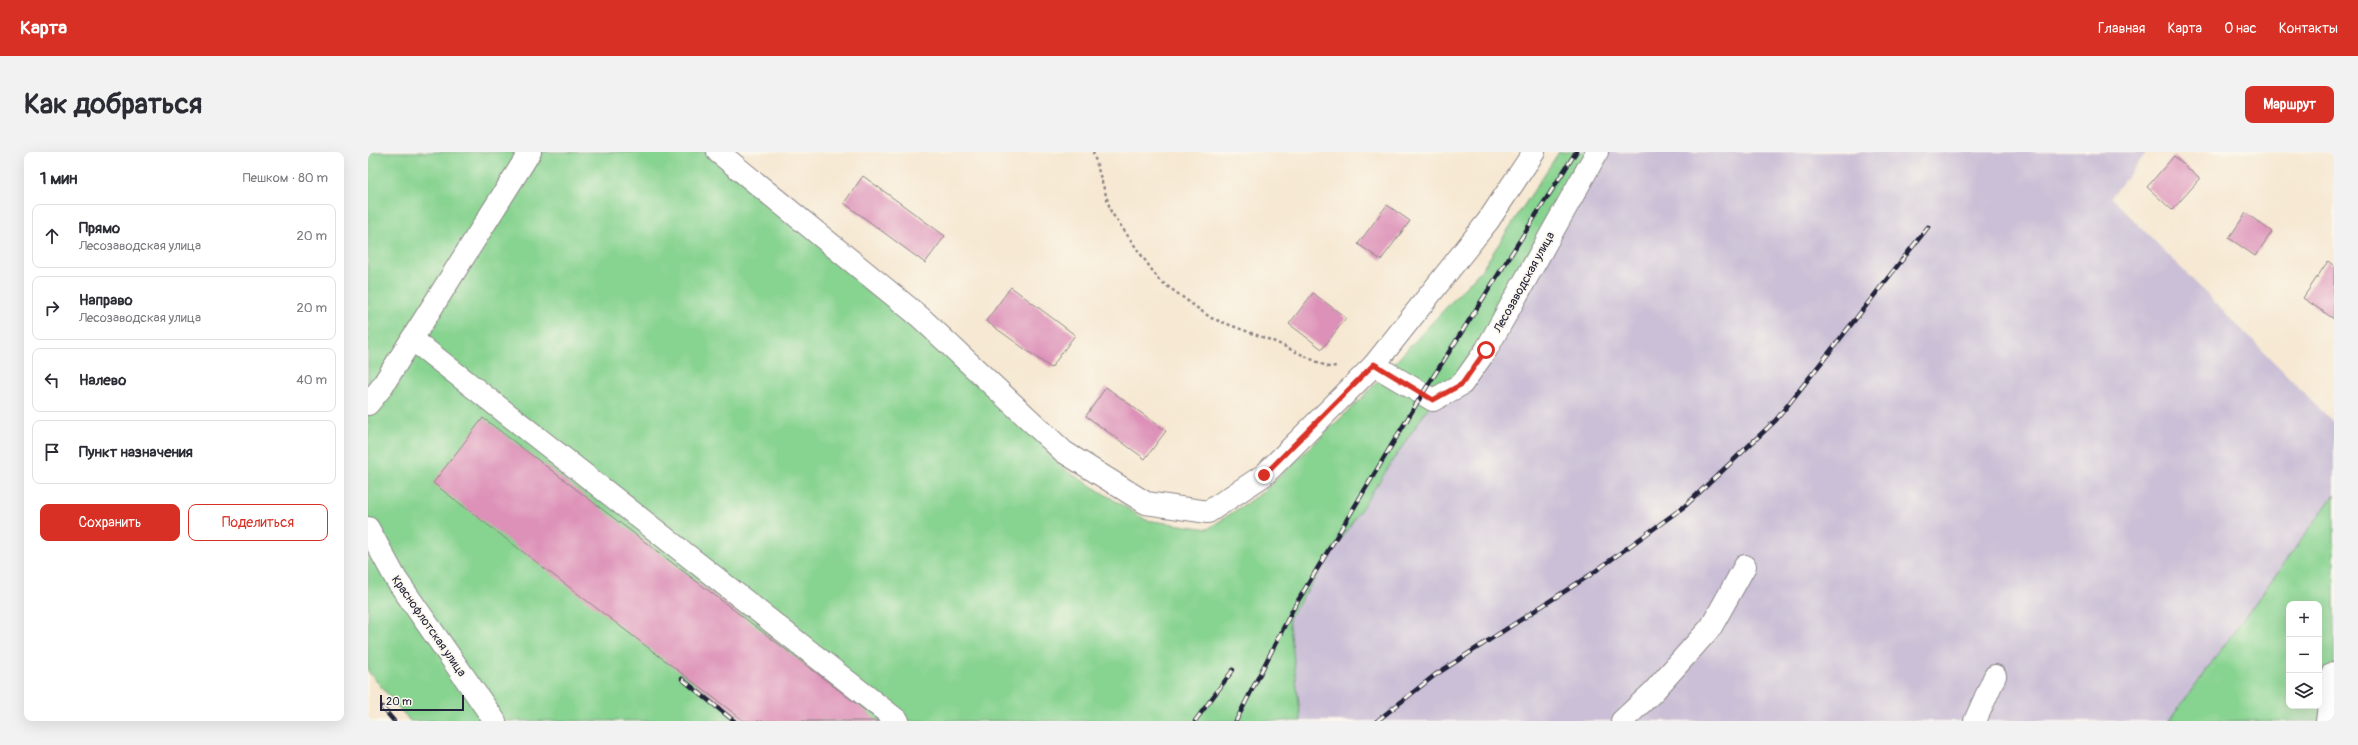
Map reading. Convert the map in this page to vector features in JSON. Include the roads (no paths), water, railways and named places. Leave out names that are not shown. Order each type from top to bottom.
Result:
[{"type":"street","points":[[368,404],[412,339],[530,152]]},
{"type":"street","points":[[718,152],[920,317],[1064,452],[1146,503],[1208,512],[1264,475],[1374,364],[1488,221],[1534,152]]},
{"type":"street","name":"Лесозаводская улица","points":[[1374,364],[1433,400],[1462,384],[1486,350],[1597,152]]},
{"type":"street","points":[[412,339],[898,721]]},
{"type":"street","name":"Краснофлотская улица","points":[[368,528],[396,579],[495,721]]},
{"type":"street","points":[[1622,721],[1653,692],[1712,627],[1745,566]]},
{"type":"street","points":[[2327,721],[2333,672]]},
{"type":"street","points":[[1975,721],[1995,676]]},
{"type":"railway","points":[[1236,721],[1293,609],[1423,393],[1576,152]]},
{"type":"railway","points":[[1377,721],[1435,675],[1590,575],[1685,506],[1776,420],[1928,227]]},
{"type":"railway","points":[[1195,721],[1233,670]]},
{"type":"railway","points":[[682,679],[734,721]]},
{"type":"railway","points":[[382,707],[394,721]]}]
